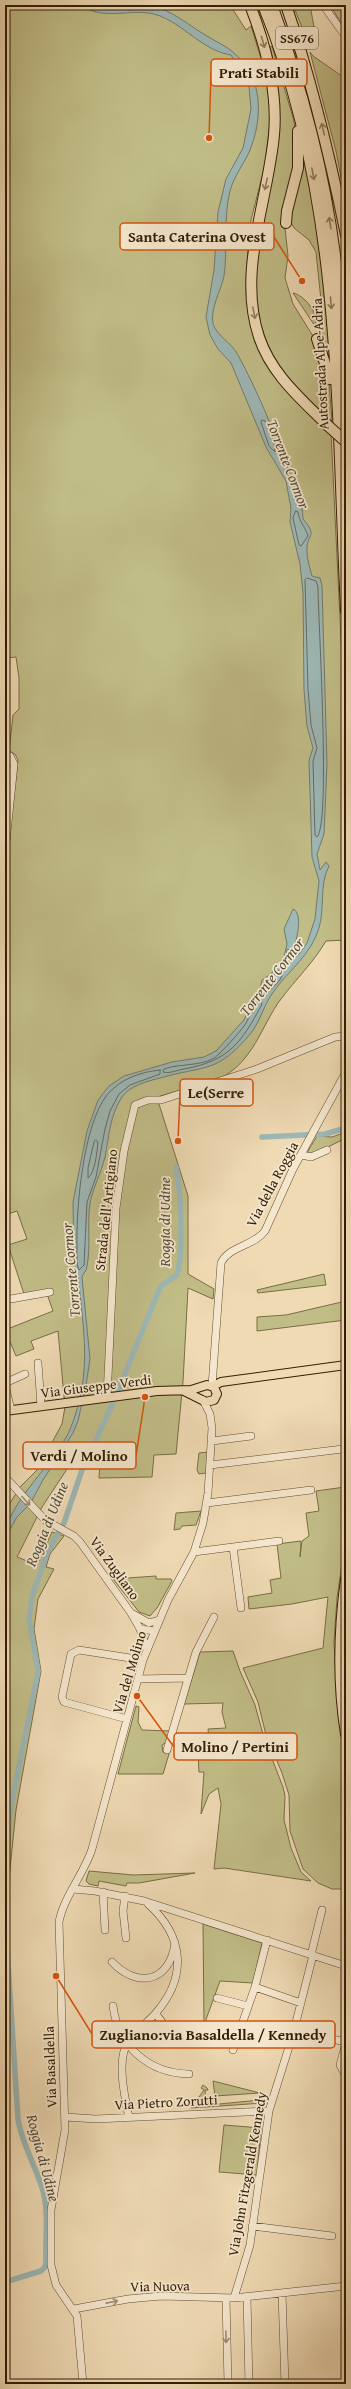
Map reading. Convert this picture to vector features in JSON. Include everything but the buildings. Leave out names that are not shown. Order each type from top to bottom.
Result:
[{"type":"highway","name":"SS676","points":[[250,5],[263,43],[275,112],[271,154],[251,274],[253,309],[259,338],[272,364],[282,379],[346,442]]},
{"type":"highway","name":"Autostrada Alpe-Adria","points":[[263,5],[280,50],[298,109],[312,172],[326,251],[342,427],[346,611]]},
{"type":"highway","name":"Autostrada Alpe-Adria","points":[[272,5],[298,84],[326,198],[340,302],[346,416],[342,427]]},
{"type":"highway","name":"SS676","points":[[286,5],[308,70],[321,121],[346,235]]},
{"type":"highway","points":[[286,223],[286,211],[298,168],[298,109]]},
{"type":"highway","points":[[317,339],[330,374],[332,412],[342,427]]},
{"type":"highway","points":[[346,1579],[341,1659],[346,1734]]},
{"type":"main road","name":"Via Giuseppe Verdi","points":[[210,1389],[222,1382],[346,1365]]},
{"type":"main road","name":"Via Giuseppe Verdi","points":[[8,1411],[166,1390],[184,1391],[210,1389],[233,1381]]},
{"type":"main road","points":[[210,1389],[208,1402],[202,1399],[199,1392],[210,1389]]},
{"type":"main road","name":"Via Giuseppe Verdi","points":[[184,1391],[202,1399]]},
{"type":"street","points":[[324,5],[346,37]]},
{"type":"street","points":[[5,755],[10,756],[14,764],[5,851]]},
{"type":"street","name":"Strada dell'Artigiano","points":[[111,1397],[116,1208],[124,1151],[135,1105],[140,1102],[161,1100],[200,1088],[257,1069],[335,1037],[346,1036]]},
{"type":"street","name":"Via della Roggia","points":[[210,1389],[221,1263],[229,1254],[263,1234],[302,1155],[346,1072]]},
{"type":"street","points":[[302,1155],[311,1157],[327,1150]]},
{"type":"street","points":[[5,1300],[50,1292]]},
{"type":"street","points":[[38,1363],[41,1406]]},
{"type":"street","points":[[213,1368],[216,1378],[222,1382]]},
{"type":"street","name":"Via Giuseppe Verdi","points":[[8,1411],[5,1384],[25,1374]]},
{"type":"street","name":"Via del Molino","points":[[74,1889],[92,1849],[143,1660],[159,1620],[194,1552],[207,1503],[212,1441],[210,1389]]},
{"type":"street","name":"Via del Molino","points":[[202,1399],[210,1414]]},
{"type":"street","points":[[212,1441],[252,1436]]},
{"type":"street","points":[[210,1465],[343,1449]]},
{"type":"street","name":"Via Zugliano","points":[[5,1477],[45,1520],[74,1536],[85,1548],[132,1613],[140,1629],[147,1650]]},
{"type":"street","points":[[207,1503],[311,1490]]},
{"type":"street","points":[[194,1552],[279,1541]]},
{"type":"street","points":[[233,1547],[241,1608]]},
{"type":"street","name":"Via Zugliano","points":[[132,1613],[149,1623],[159,1620]]},
{"type":"street","points":[[167,1750],[200,1641],[214,1617]]},
{"type":"street","points":[[140,1629],[155,1631]]},
{"type":"street","points":[[127,1719],[64,1702],[62,1698],[71,1654],[79,1650],[143,1660]]},
{"type":"street","points":[[138,1679],[188,1678]]},
{"type":"street","points":[[74,1889],[103,1892],[144,1901],[346,1966]]},
{"type":"street","name":"Via Basaldella","points":[[74,1889],[63,1907],[59,1922],[65,2117],[64,2145],[51,2210],[51,2264],[56,2285],[74,2309],[78,2323],[82,2384]]},
{"type":"street","points":[[103,1892],[105,1930]]},
{"type":"street","points":[[125,1896],[123,1911],[126,1938]]},
{"type":"street","points":[[128,2118],[122,2077],[127,2043],[156,2014],[169,1996],[177,1976],[179,1956],[175,1943],[162,1918],[144,1901]]},
{"type":"street","name":"Via John Fitzgerald Kennedy","points":[[234,2298],[243,2273],[252,2226],[269,2111],[294,2031],[322,1910]]},
{"type":"street","points":[[233,2050],[255,1987],[267,1940]]},
{"type":"street","points":[[112,1962],[125,1974],[133,1978],[158,1974],[169,1963],[173,1954],[175,1943]]},
{"type":"street","points":[[255,1987],[301,2003]]},
{"type":"street","points":[[217,1998],[248,2006]]},
{"type":"street","points":[[113,2006],[116,2025],[127,2043],[142,2060],[171,2073],[189,2074]]},
{"type":"street","points":[[156,2014],[165,2026],[176,2034]]},
{"type":"street","points":[[294,2031],[346,2042],[340,2066],[346,2076]]},
{"type":"street","name":"Via Pietro Zorutti","points":[[65,2117],[128,2118],[269,2111]]},
{"type":"street","points":[[252,2226],[332,2236]]},
{"type":"street","name":"Via Nuova","points":[[74,2309],[128,2299],[160,2296],[234,2298],[346,2286]]},
{"type":"street","points":[[282,2293],[286,2384]]},
{"type":"street","points":[[247,2297],[249,2384]]},
{"type":"street","points":[[226,2298],[228,2384]]},
{"type":"shaded area","points":[[5,5],[230,5],[246,30],[251,26],[265,71],[270,102],[270,121],[265,165],[251,220],[248,243],[246,295],[250,318],[256,340],[331,433],[346,742],[346,940],[326,941],[310,964],[281,999],[253,1048],[229,1073],[195,1086],[157,1097],[153,1103],[159,1104],[188,1196],[188,1274],[214,1289],[213,1299],[188,1288],[183,1382],[176,1454],[154,1455],[152,1477],[99,1478],[100,1461],[71,1463],[42,1507],[17,1557],[37,1565],[52,1532],[64,1536],[50,1554],[46,1567],[54,1569],[38,1599],[34,1629],[41,1671],[16,1810],[8,1889],[5,1890],[5,1511],[20,1487],[37,1470],[62,1424],[65,1407],[58,1331],[31,1341],[34,1349],[16,1356],[5,1330],[53,1311],[46,1291],[24,1294],[8,1245],[27,1239],[17,1211],[5,1215],[5,874],[18,760],[15,754],[9,751],[13,715],[19,709],[19,678],[16,657],[5,658],[5,631],[9,630],[5,622]]},
{"type":"shaded area","points":[[293,5],[310,5],[316,38],[309,45]]},
{"type":"shaded area","points":[[330,5],[346,5],[346,31]]},
{"type":"shaded area","points":[[272,46],[294,121],[297,148],[284,219],[288,256],[285,278],[293,304],[316,341],[329,381],[332,421],[287,377],[273,356],[261,323],[257,298],[256,271],[259,215],[274,92],[275,73],[270,47]]},
{"type":"shaded area","points":[[310,52],[313,56],[346,79],[346,204],[336,151]]},
{"type":"shaded area","points":[[302,161],[305,161],[318,234],[324,283],[330,358],[320,337],[322,310],[316,252],[309,240],[294,228],[289,218]]},
{"type":"shaded area","points":[[293,293],[302,297],[310,306],[315,316],[315,326]]},
{"type":"shaded area","points":[[346,1132],[346,1138],[320,1151],[308,1154],[308,1151],[317,1136],[332,1137]]},
{"type":"shaded area","points":[[324,1274],[326,1285],[258,1293],[257,1290]]},
{"type":"shaded area","points":[[346,1301],[346,1320],[257,1331],[257,1317],[286,1315]]},
{"type":"shaded area","points":[[208,1452],[206,1473],[199,1474],[197,1470],[199,1453]]},
{"type":"shaded area","points":[[346,1482],[346,1537],[337,1598],[334,1642],[337,1701],[346,1777],[346,1889],[332,1889],[318,1883],[303,1869],[290,1831],[289,1795],[282,1773],[266,1735],[258,1702],[243,1668],[323,1648],[328,1597],[292,1604],[249,1609],[248,1597],[272,1593],[270,1580],[281,1578],[277,1544],[301,1541],[300,1557],[302,1541],[309,1536],[306,1513],[319,1511],[316,1491],[345,1487]]},
{"type":"shaded area","points":[[201,1511],[196,1525],[182,1526],[180,1529],[174,1530],[176,1513]]},
{"type":"shaded area","points":[[156,1576],[156,1579],[171,1579],[172,1581],[157,1608],[150,1616],[139,1612],[113,1579]]},
{"type":"shaded area","points":[[233,1651],[255,1705],[264,1738],[283,1787],[285,1796],[284,1820],[291,1848],[301,1872],[311,1881],[224,1868],[214,1869],[221,1804],[218,1788],[209,1794],[201,1814],[204,1772],[199,1772],[198,1752],[210,1751],[208,1729],[226,1728],[222,1712],[223,1703],[184,1704],[200,1652]]},
{"type":"shaded area","points":[[136,1706],[139,1707],[138,1722],[142,1730],[170,1731],[167,1742],[162,1745],[163,1752],[169,1754],[163,1774],[118,1774]]},
{"type":"shaded area","points":[[89,1871],[133,1875],[195,1873],[139,1883],[127,1883],[126,1886],[99,1881],[98,1886],[89,1884],[86,1881]]},
{"type":"shaded area","points":[[203,1924],[262,1943],[253,1983],[220,1981],[204,2025]]},
{"type":"shaded area","points":[[213,2081],[260,2093],[215,2096]]},
{"type":"shaded area","points":[[203,2085],[208,2090],[205,2090],[206,2102],[209,2102],[209,2105],[260,2100],[260,2098],[266,2098],[264,2103],[191,2108],[204,2090],[201,2088]]},
{"type":"shaded area","points":[[224,2125],[261,2128],[257,2175],[219,2172]]},
{"type":"water","name":"Torrente Cormor","points":[[82,5],[111,5],[129,10],[141,9],[142,5],[160,8],[176,16],[232,51],[244,63],[251,74],[255,86],[258,99],[257,125],[250,150],[234,180],[230,191],[226,223],[226,255],[224,276],[214,306],[212,318],[215,328],[235,351],[252,382],[297,492],[303,512],[303,519],[308,525],[311,533],[307,545],[308,561],[312,576],[320,578],[322,586],[327,764],[324,834],[317,854],[320,870],[326,862],[329,866],[324,881],[321,920],[315,938],[299,962],[280,983],[271,996],[251,1033],[229,1056],[219,1062],[200,1069],[139,1084],[125,1093],[118,1104],[110,1126],[105,1157],[90,1203],[88,1258],[86,1269],[82,1277],[90,1359],[78,1421],[73,1433],[43,1480],[30,1504],[17,1517],[5,1538],[7,1525],[13,1511],[55,1454],[71,1427],[82,1389],[85,1353],[78,1277],[74,1270],[73,1202],[87,1131],[98,1100],[109,1086],[124,1076],[172,1062],[204,1057],[216,1051],[244,1020],[253,1000],[259,993],[262,980],[271,974],[284,957],[287,944],[284,929],[293,909],[298,916],[299,922],[292,953],[287,949],[285,966],[299,954],[307,943],[315,919],[319,881],[312,857],[309,760],[313,748],[307,726],[304,690],[303,593],[300,564],[290,522],[291,508],[286,481],[266,447],[231,363],[218,349],[210,335],[206,317],[214,270],[218,212],[226,179],[243,148],[251,109],[249,87],[231,55],[209,47],[180,27],[160,16],[141,12],[114,14],[97,12],[89,10]]},
{"type":"waterway","name":"Roggia di Udine","points":[[262,1137],[325,1134],[346,1128]]},
{"type":"waterway","name":"Roggia di Udine","points":[[5,1863],[11,1807],[38,1671],[29,1619],[32,1597],[47,1553],[64,1523],[82,1470],[113,1403],[159,1290],[162,1285],[177,1275],[180,1251],[181,1221],[176,1167]]},
{"type":"waterway","name":"Roggia di Udine","points":[[5,1916],[18,2119],[26,2147],[43,2191],[46,2209],[45,2267],[41,2271],[5,2282]]},
{"type":"place","name":"Prati Stabili","points":[[209,138]]},
{"type":"place","name":"Santa Caterina Ovest","points":[[302,281]]},
{"type":"place","name":"Le(Serre","points":[[178,1141]]},
{"type":"place","name":"Verdi / Molino","points":[[145,1397]]},
{"type":"place","name":"Molino / Pertini","points":[[137,1696]]},
{"type":"place","name":"Zugliano:via Basaldella / Kennedy","points":[[56,1976]]}]
